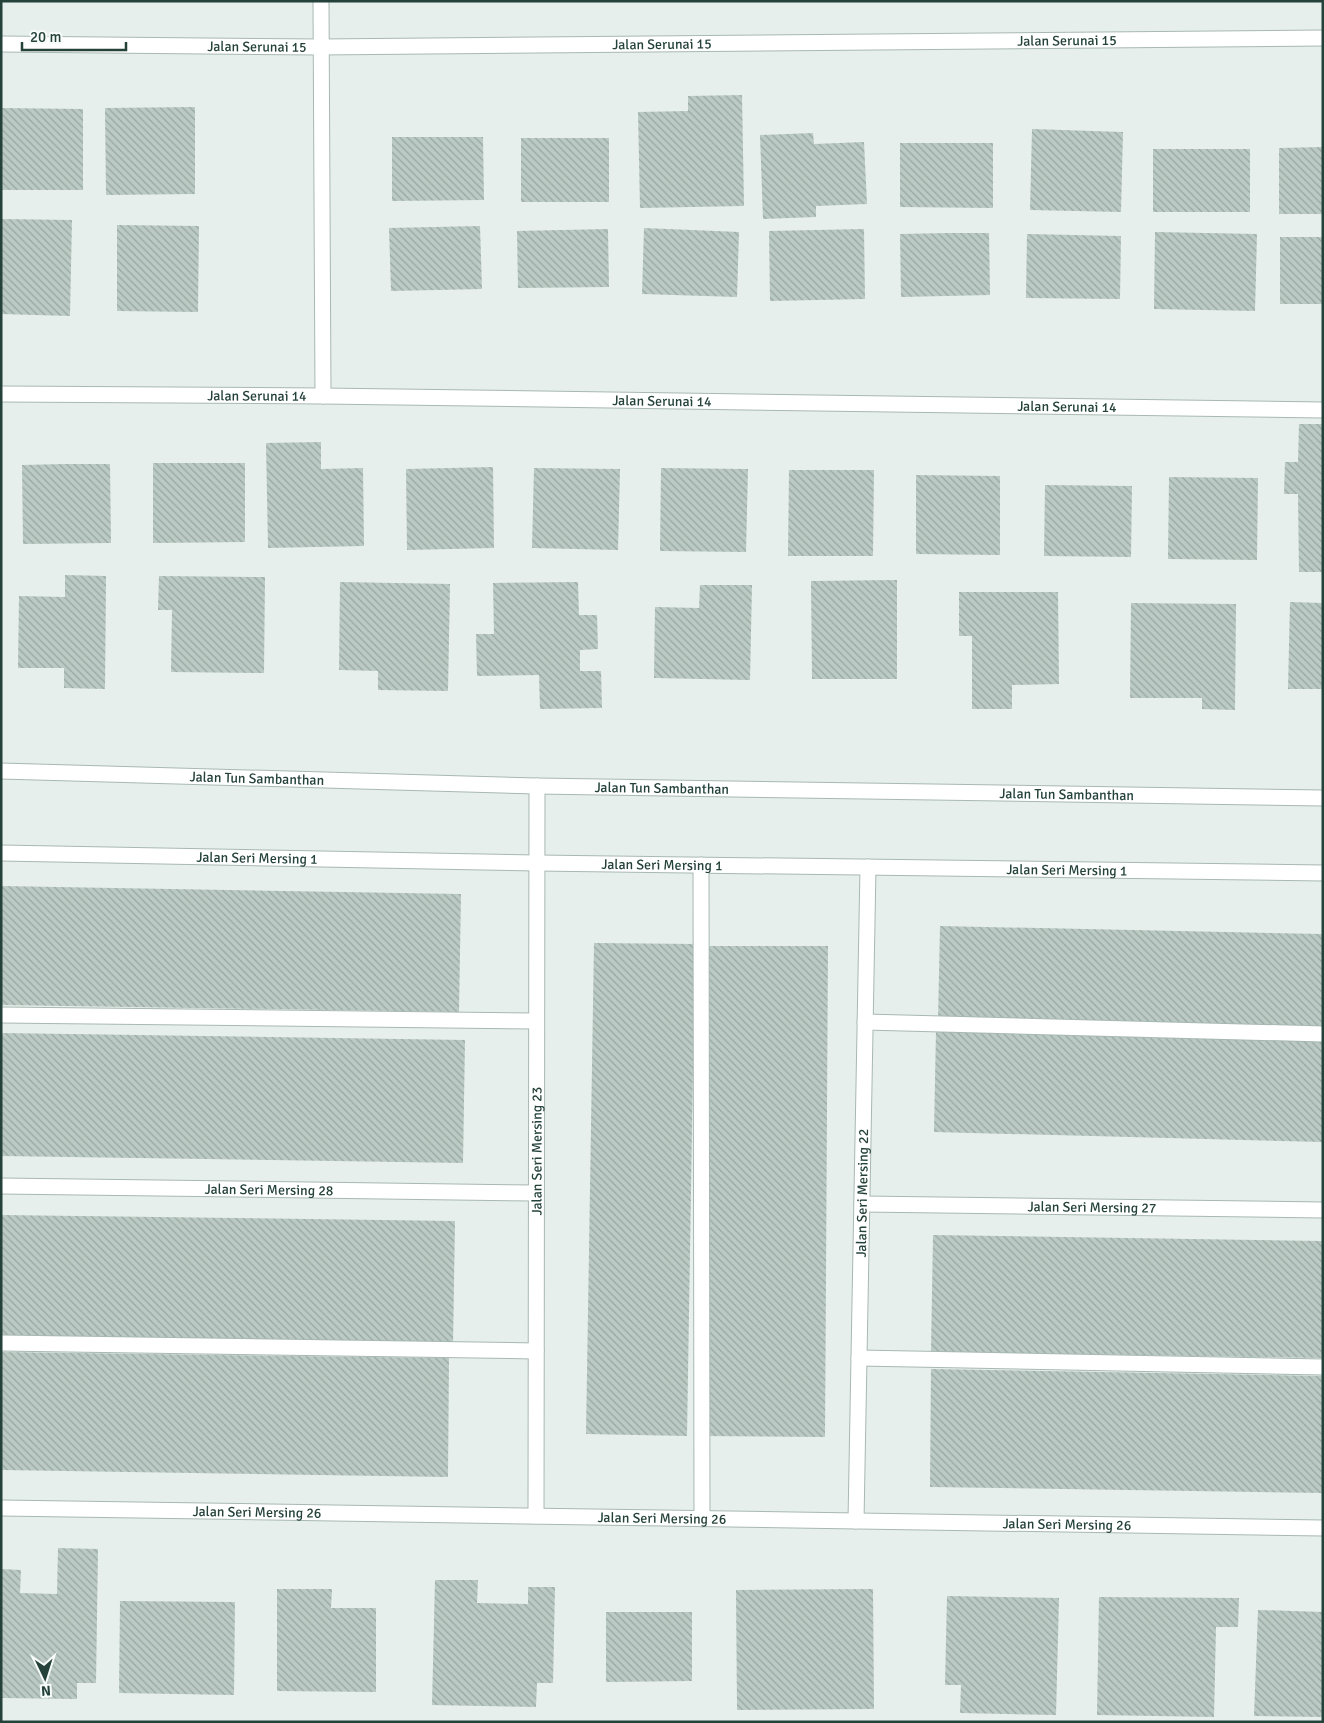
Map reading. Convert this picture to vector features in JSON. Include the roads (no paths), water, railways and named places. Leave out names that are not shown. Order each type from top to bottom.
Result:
[{"type":"street","points":[[321,1],[323,396]]},
{"type":"street","name":"Jalan Serunai 15","points":[[1,44],[320,47],[1323,38]]},
{"type":"street","name":"Jalan Serunai 14","points":[[1,394],[323,396],[1323,410]]},
{"type":"street","name":"Jalan Tun Sambanthan","points":[[1,771],[537,786],[1323,798]]},
{"type":"street","name":"Jalan Seri Mersing 23","points":[[536,1516],[537,786]]},
{"type":"street","name":"Jalan Seri Mersing 1","points":[[1,853],[537,863],[1323,873]]},
{"type":"street","points":[[701,865],[702,1518]]},
{"type":"street","name":"Jalan Seri Mersing 22","points":[[856,1521],[868,867]]},
{"type":"street","points":[[1,1015],[536,1021]]},
{"type":"street","points":[[864,1022],[1323,1034]]},
{"type":"street","name":"Jalan Seri Mersing 28","points":[[1,1186],[536,1193]]},
{"type":"street","name":"Jalan Seri Mersing 27","points":[[862,1204],[1323,1210]]},
{"type":"street","points":[[1,1343],[536,1351]]},
{"type":"street","points":[[859,1358],[1323,1367]]},
{"type":"street","name":"Jalan Seri Mersing 26","points":[[1,1508],[1323,1528]]}]
